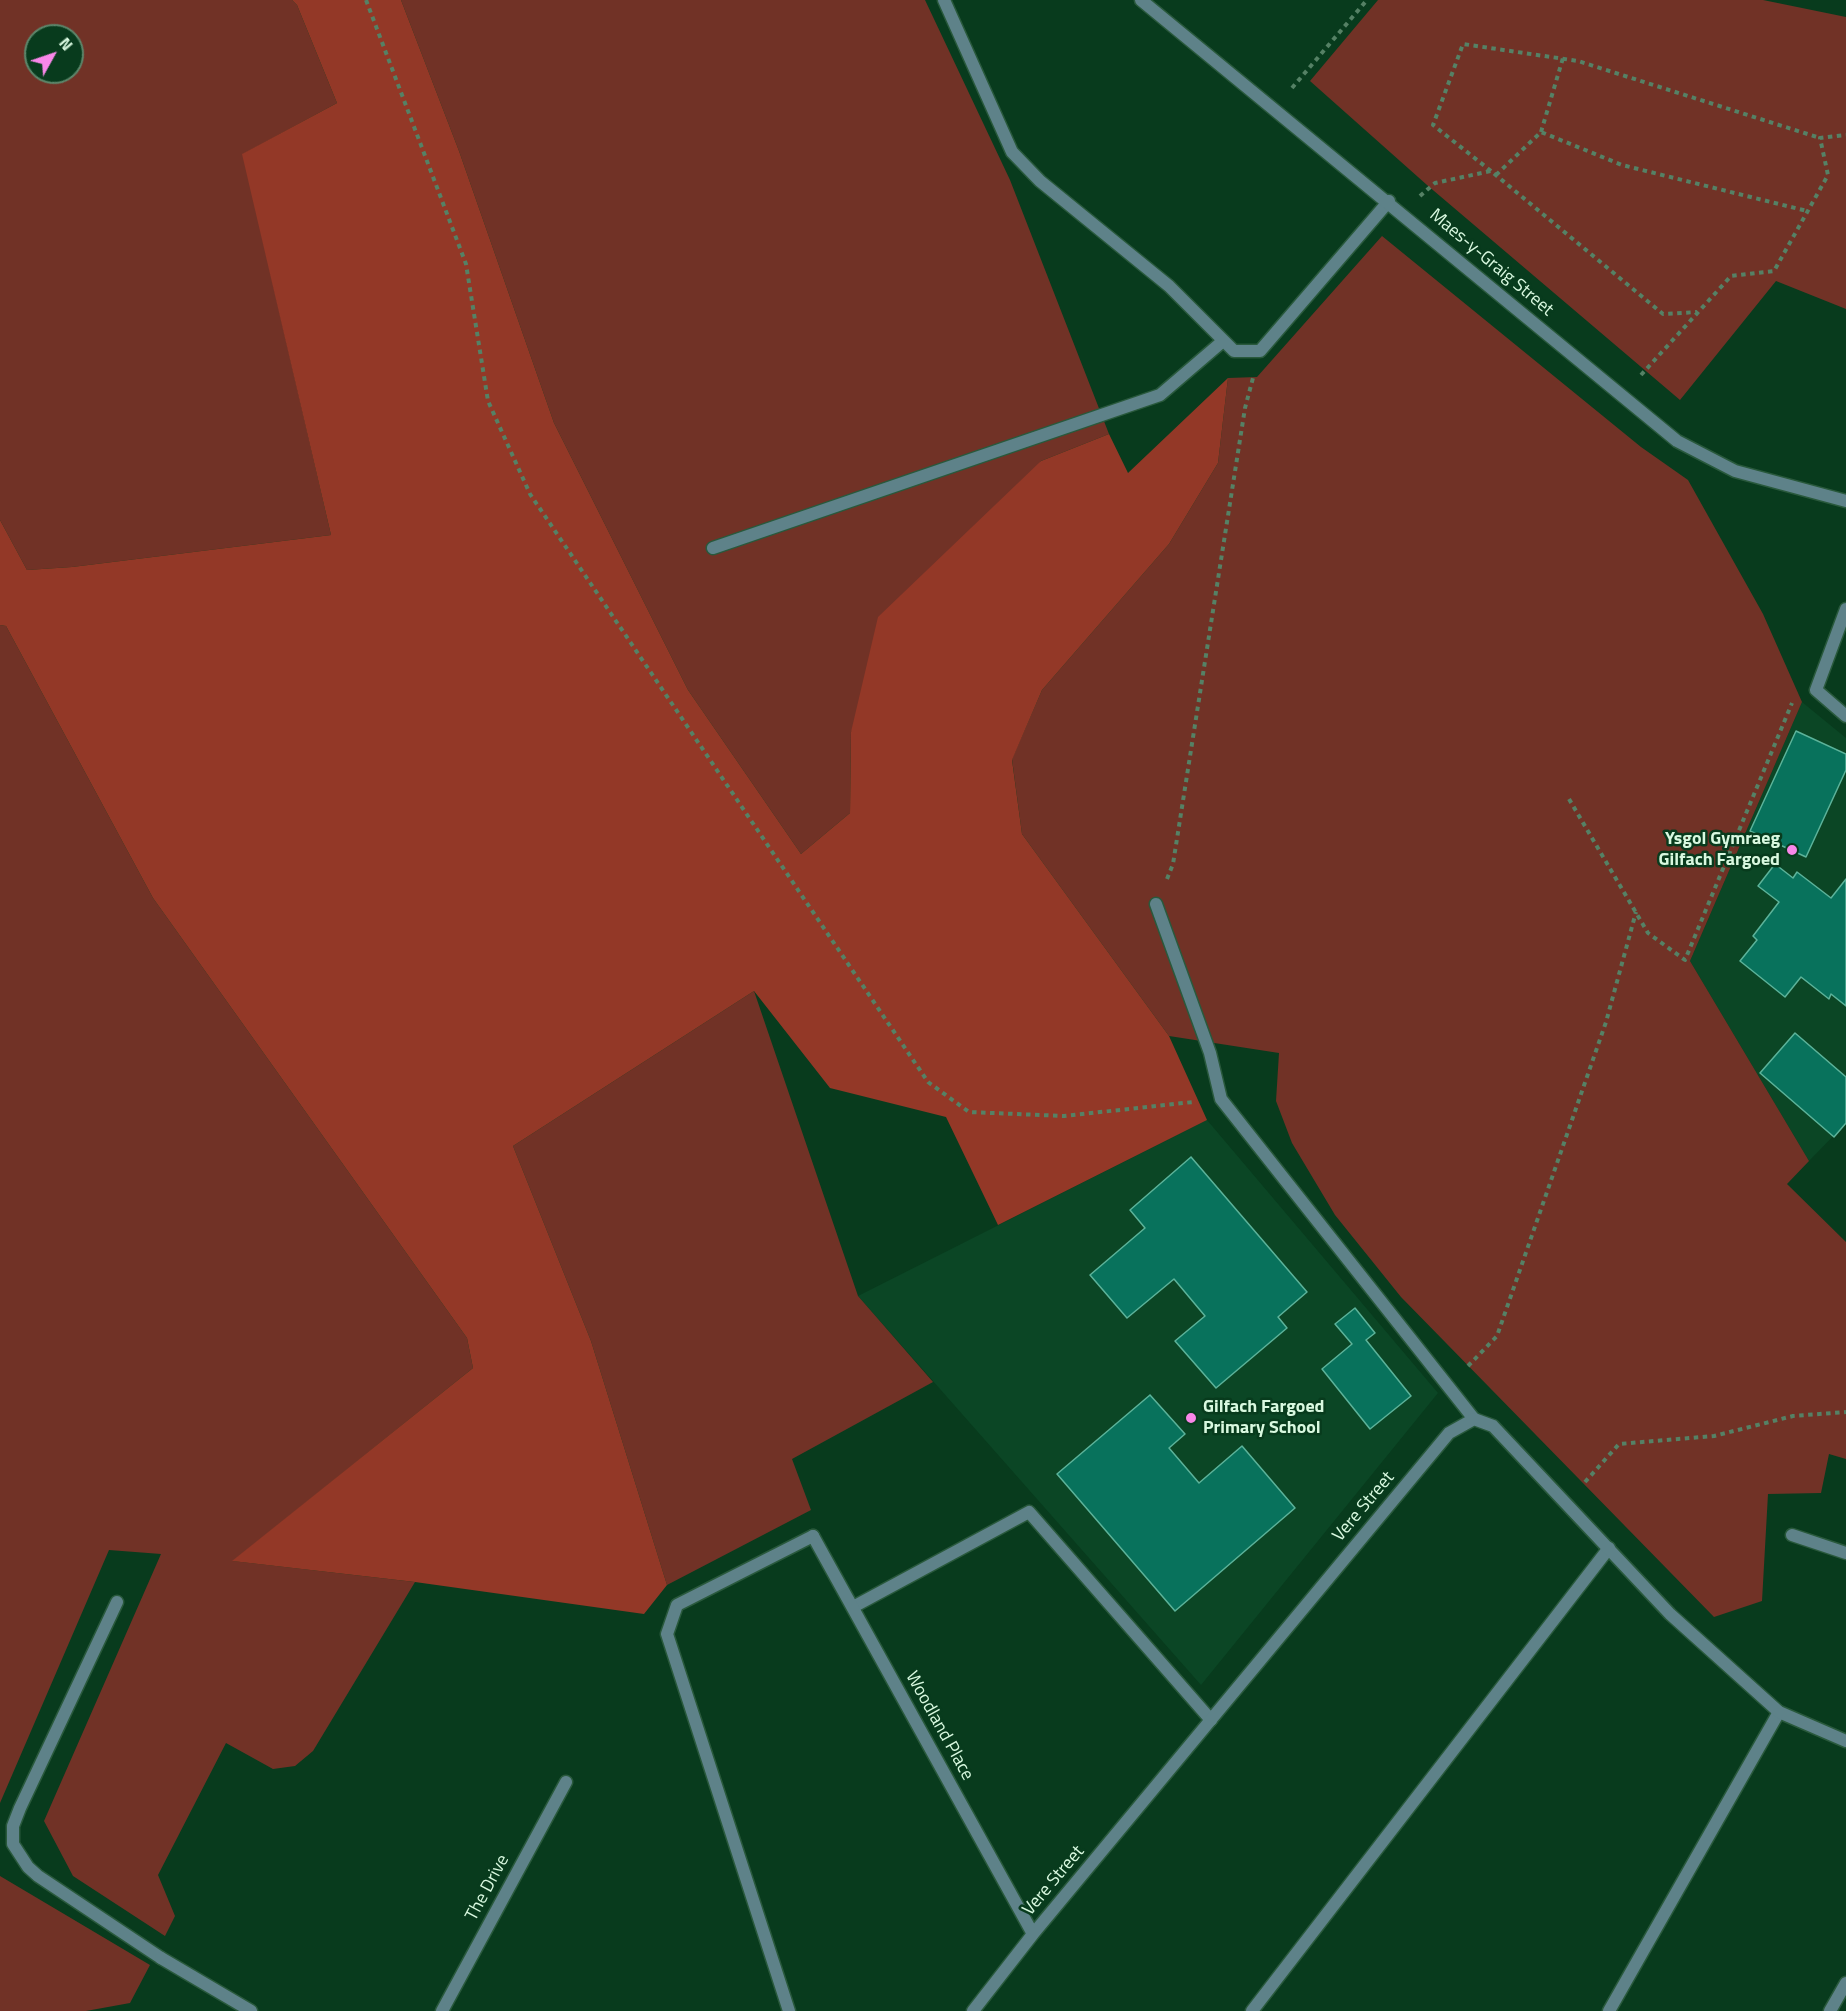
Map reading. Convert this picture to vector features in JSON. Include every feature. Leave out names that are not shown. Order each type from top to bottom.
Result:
[{"type":"street","points":[[944,0],[1012,152],[1040,181],[1169,286],[1234,351],[1260,351],[1389,201]]},
{"type":"street","name":"Maes-y-Graig Street","points":[[1142,0],[1389,201],[1677,441],[1735,471],[1846,501]]},
{"type":"street","points":[[713,548],[1160,395],[1223,341]]},
{"type":"street","points":[[1846,609],[1816,690],[1846,716]]},
{"type":"street","points":[[1156,904],[1210,1053],[1221,1099],[1474,1419],[1493,1426],[1670,1614],[1779,1712],[1846,1741]]},
{"type":"street","name":"Vere Street","points":[[973,2011],[1033,1934],[1449,1433],[1474,1419]]},
{"type":"street","points":[[853,1607],[1029,1512],[1211,1720]]},
{"type":"street","points":[[1792,1535],[1846,1552]]},
{"type":"street","name":"Woodland Place","points":[[789,2011],[668,1634],[677,1605],[813,1536],[1033,1934]]},
{"type":"street","points":[[1252,2011],[1609,1548]]},
{"type":"street","points":[[117,1602],[20,1808],[13,1826],[13,1844],[28,1867],[38,1876],[161,1958],[251,2011]]},
{"type":"street","points":[[1609,2011],[1779,1712]]},
{"type":"street","name":"The Drive","points":[[442,2011],[566,1782]]},
{"type":"street","points":[[1830,2011],[1846,1983]]},
{"type":"path","points":[[366,0],[466,264],[488,401],[530,494],[928,1082],[969,1112],[1064,1116],[1221,1099]]},
{"type":"path","points":[[1274,108],[1367,0]]},
{"type":"path","points":[[1698,312],[1663,314],[1433,125],[1463,44],[1578,61],[1820,138],[1846,135]]},
{"type":"path","points":[[1496,175],[1541,132],[1563,58]]},
{"type":"path","points":[[1541,132],[1622,165],[1807,211]]},
{"type":"path","points":[[1622,395],[1731,276],[1774,271],[1827,175],[1820,138]]},
{"type":"path","points":[[1402,212],[1435,183],[1491,171]]},
{"type":"path","points":[[1156,904],[1173,864],[1245,408],[1260,351]]},
{"type":"path","points":[[1569,799],[1648,933],[1684,960],[1793,701],[1816,690]]},
{"type":"path","points":[[1471,1363],[1497,1336],[1606,1022],[1636,912]]},
{"type":"path","points":[[1566,1503],[1619,1444],[1714,1436],[1793,1416],[1846,1412]]},
{"type":"shaded area","points":[[0,0],[292,0],[297,5],[337,103],[243,154],[331,535],[72,567],[27,570],[0,520]]},
{"type":"shaded area","points":[[292,0],[401,0],[459,151],[554,423],[688,690],[801,854],[850,813],[851,732],[878,617],[1041,461],[1109,434],[1128,473],[1228,378],[1218,463],[1169,544],[1042,690],[1012,760],[1022,834],[1169,1036],[1207,1120],[998,1225],[946,1117],[830,1088],[754,991],[513,1146],[591,1341],[667,1585],[644,1614],[415,1582],[232,1561],[473,1368],[467,1338],[153,898],[6,626],[0,625],[0,520],[27,570],[72,567],[331,535],[242,154],[337,103],[297,5]]},
{"type":"shaded area","points":[[401,0],[925,0],[1010,180],[1109,434],[1041,461],[851,732],[850,813],[801,854],[688,690],[554,423],[459,151]]},
{"type":"shaded area","points":[[1378,0],[1763,0],[1846,17],[1846,309],[1776,281],[1680,400],[1427,185],[1310,81]]},
{"type":"shaded area","points":[[1382,236],[1641,447],[1688,480],[1763,614],[1802,702],[1690,961],[1809,1161],[1787,1184],[1846,1242],[1846,1459],[1829,1454],[1821,1493],[1768,1494],[1762,1601],[1714,1617],[1401,1297],[1335,1215],[1292,1143],[1276,1101],[1279,1053],[1169,1036],[1022,834],[1012,759],[1042,690],[1169,544],[1218,463],[1228,378],[1257,377]]},
{"type":"shaded area","points":[[0,625],[6,626],[153,898],[467,1338],[473,1368],[233,1561],[415,1582],[313,1751],[295,1766],[273,1769],[226,1743],[158,1875],[175,1916],[165,1936],[73,1876],[44,1821],[161,1554],[109,1550],[0,1803]]},
{"type":"shaded area","name":"Ysgol Gymraeg Gilfach Fargoed","points":[[1802,702],[1846,738],[1846,1123],[1809,1161],[1690,961]]},
{"type":"shaded area","points":[[754,991],[858,1296],[933,1382],[792,1459],[811,1510],[667,1585],[591,1341],[513,1146]]},
{"type":"shaded area","name":"Gilfach Fargoed Primary School","points":[[1207,1120],[1438,1393],[1201,1685],[858,1296]]},
{"type":"shaded area","points":[[0,1876],[150,1965],[130,2003],[86,2011],[0,2011]]},
{"type":"building","points":[[1796,731],[1846,754],[1846,770],[1806,857],[1750,831]]},
{"type":"building","points":[[1775,864],[1793,878],[1797,872],[1831,898],[1846,879],[1846,1006],[1831,994],[1829,999],[1801,977],[1785,997],[1740,961],[1757,940],[1753,936],[1779,902],[1758,886]]},
{"type":"building","points":[[1795,1033],[1846,1077],[1846,1123],[1834,1137],[1760,1073]]},
{"type":"building","points":[[1191,1157],[1307,1292],[1278,1317],[1287,1328],[1216,1388],[1175,1341],[1205,1316],[1174,1279],[1127,1318],[1090,1275],[1145,1228],[1130,1210]]},
{"type":"building","points":[[1355,1308],[1375,1333],[1366,1340],[1411,1396],[1370,1429],[1322,1369],[1352,1344],[1335,1324]]},
{"type":"building","points":[[1150,1395],[1185,1434],[1169,1448],[1199,1483],[1242,1446],[1295,1508],[1175,1611],[1057,1474]]},
{"type":"place","name":"Ysgol Gymraeg Gilfach Fargoed","points":[[1792,850]]},
{"type":"place","name":"Gilfach Fargoed Primary School","points":[[1191,1418]]}]
